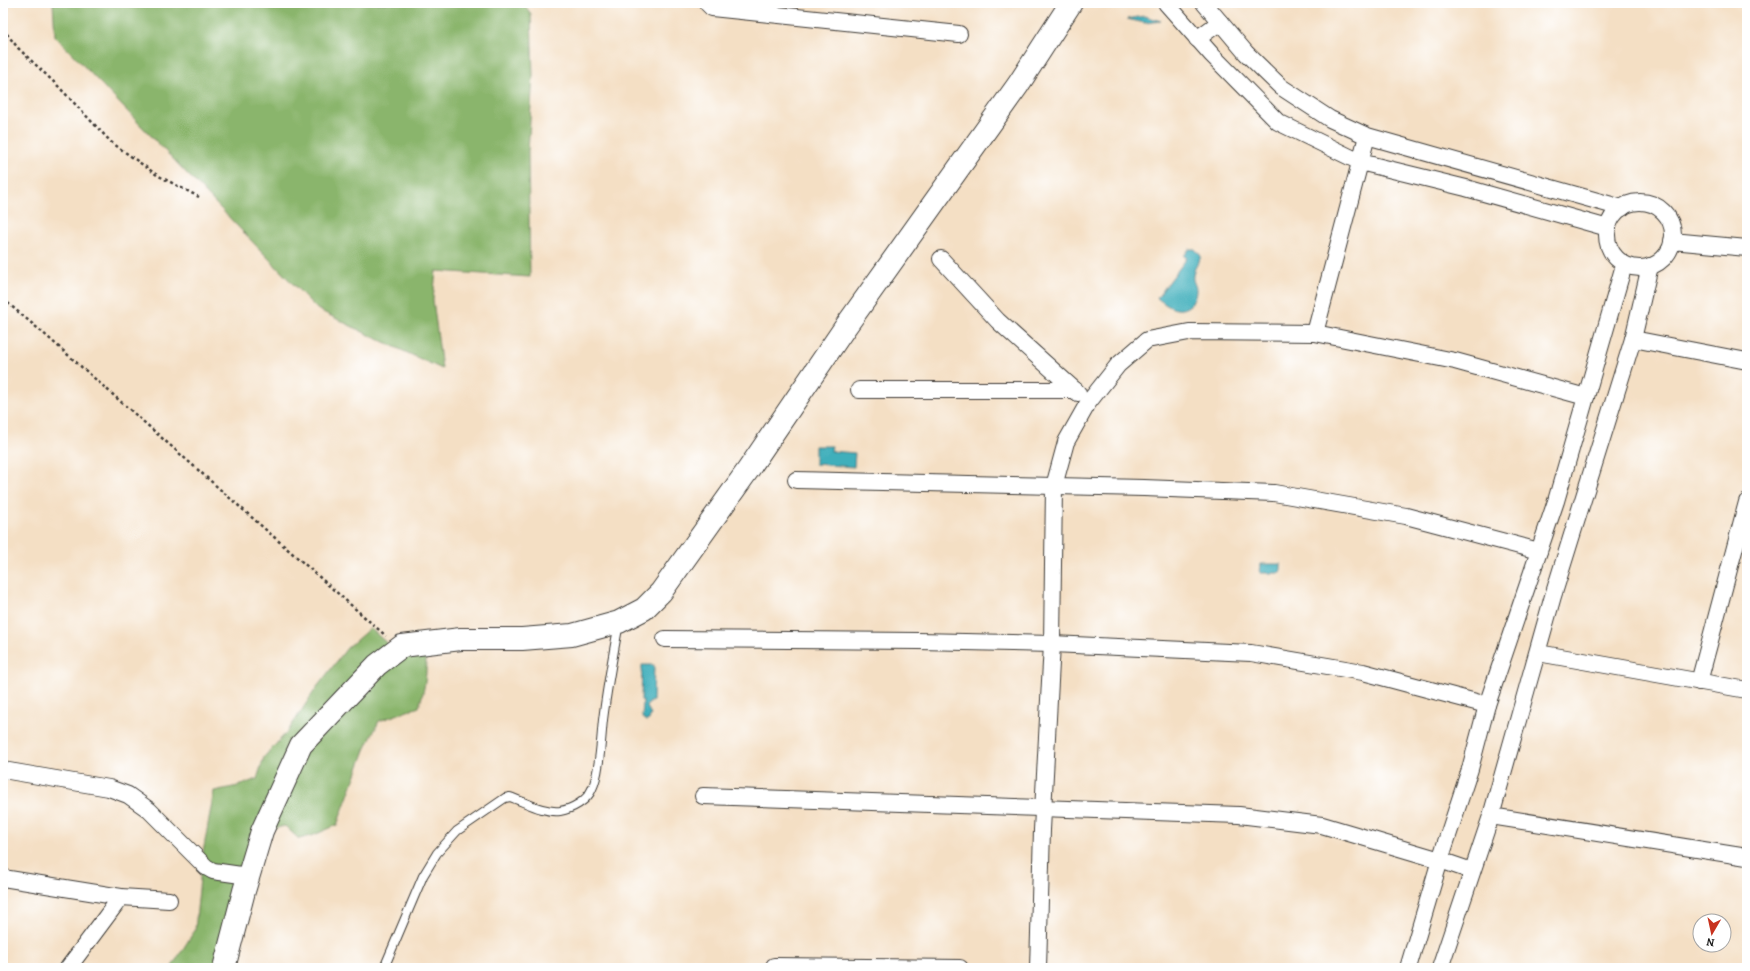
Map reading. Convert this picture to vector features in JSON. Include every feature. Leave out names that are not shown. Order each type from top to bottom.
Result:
[{"type":"street","points":[[707,3],[712,8],[959,34]]},
{"type":"street","points":[[224,968],[248,876],[262,831],[301,745],[377,665],[402,646],[461,639],[522,639],[572,635],[619,622],[644,609],[661,592],[748,470],[846,326],[1018,85],[1071,3]]},
{"type":"street","points":[[1204,3],[1246,53],[1281,87],[1330,119],[1367,136],[1622,208]]},
{"type":"street","points":[[1175,6],[1197,39],[1278,122],[1360,162],[1466,188],[1608,228]]},
{"type":"street","points":[[1197,39],[1220,22]]},
{"type":"street","points":[[1315,333],[1367,136]]},
{"type":"street","points":[[1646,203],[1661,211],[1671,224],[1672,241],[1665,256],[1659,262],[1642,268],[1633,268],[1616,258],[1610,249],[1607,239],[1608,228],[1613,217],[1622,208],[1630,204],[1646,203]]},
{"type":"street","points":[[1672,241],[1747,248]]},
{"type":"street","points":[[941,259],[998,321],[1088,403]]},
{"type":"street","points":[[1408,968],[1440,860],[1470,769],[1487,705],[1527,590],[1556,500],[1624,264]]},
{"type":"street","points":[[1440,968],[1491,816],[1553,596],[1633,339],[1650,266]]},
{"type":"street","points":[[1038,968],[1043,807],[1052,644],[1054,486],[1066,442],[1088,403],[1118,365],[1147,340],[1189,332],[1315,333],[1455,361],[1586,397]]},
{"type":"street","points":[[1633,339],[1747,361]]},
{"type":"street","points":[[859,390],[1075,390]]},
{"type":"street","points":[[796,480],[1274,493],[1406,516],[1539,551]]},
{"type":"street","points":[[1699,682],[1744,525],[1747,502]]},
{"type":"street","points":[[1527,590],[1553,596]]},
{"type":"street","points":[[665,639],[780,639],[1052,644],[1251,653],[1363,672],[1487,705]]},
{"type":"street","points":[[1538,653],[1747,690]]},
{"type":"street","points":[[3,770],[109,788],[128,795],[149,810],[206,867],[213,871],[248,876]]},
{"type":"street","points":[[703,796],[1239,815],[1322,825],[1472,871]]},
{"type":"street","points":[[1491,816],[1747,856]]},
{"type":"street","points":[[3,878],[121,897],[169,900]]},
{"type":"street","points":[[68,968],[121,897]]},
{"type":"street","points":[[774,966],[960,968]]},
{"type":"lane","points":[[384,968],[423,876],[437,853],[457,831],[505,798],[510,797],[547,810],[559,811],[570,808],[583,801],[592,790],[597,774],[606,699],[619,622]]},
{"type":"path","points":[[3,29],[18,48],[58,86],[111,142],[157,175],[199,197]]},
{"type":"path","points":[[3,299],[386,635],[402,646]]},
{"type":"green space","points":[[53,3],[523,3],[531,14],[533,76],[528,151],[530,277],[436,271],[433,300],[442,369],[317,309],[55,36]]},
{"type":"green space","points":[[370,628],[390,646],[425,651],[425,679],[419,707],[379,721],[365,750],[337,825],[314,835],[299,839],[285,826],[262,831],[224,968],[171,968],[195,930],[202,858],[214,791],[238,786],[257,779],[264,757],[288,731],[317,687],[347,648]]},
{"type":"water","points":[[1144,16],[1161,21],[1145,23],[1127,19]]},
{"type":"water","points":[[1189,249],[1195,249],[1201,256],[1193,273],[1193,280],[1196,289],[1195,295],[1193,301],[1186,308],[1172,308],[1157,298],[1187,258],[1184,256]]},
{"type":"water","points":[[815,446],[832,446],[831,451],[855,453],[854,467],[815,464]]},
{"type":"water","points":[[1261,564],[1281,564],[1281,573],[1260,573]]},
{"type":"water","points":[[642,665],[654,665],[653,701],[649,703],[647,707],[651,714],[649,720],[646,721],[642,718]]}]
